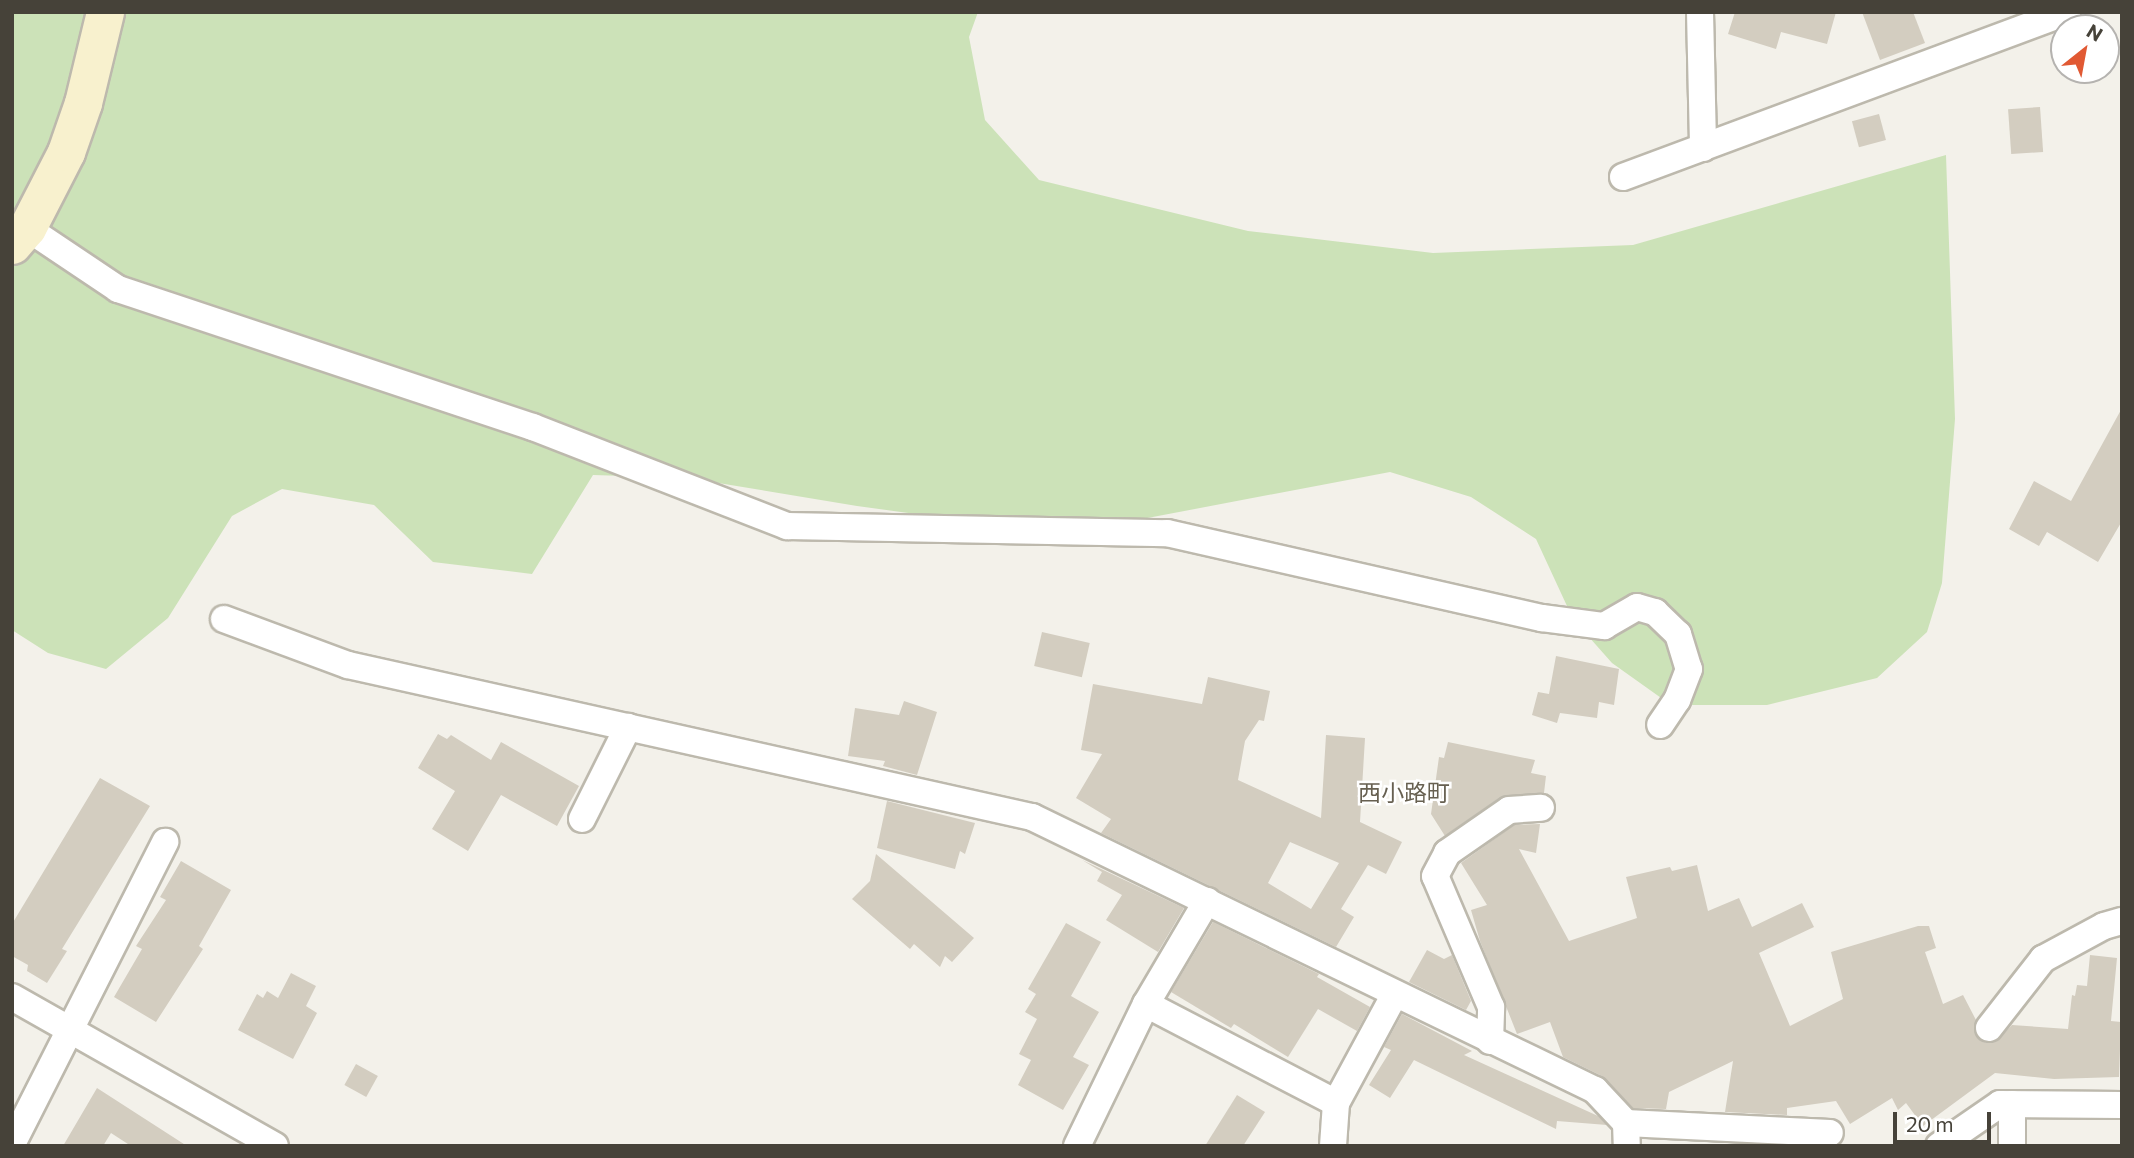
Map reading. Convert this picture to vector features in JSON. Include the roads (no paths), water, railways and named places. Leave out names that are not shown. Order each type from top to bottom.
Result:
[{"type":"main road","points":[[19,236],[66,152],[83,103],[106,12]]},
{"type":"street","points":[[1700,12],[1703,148]]},
{"type":"street","points":[[1623,177],[2067,12]]},
{"type":"street","points":[[19,236],[118,289],[533,427],[788,526],[1167,533],[1542,618],[1604,626],[1637,607],[1656,612],[1678,634],[1689,669],[1677,700],[1660,725]]},
{"type":"street","points":[[224,619],[348,665],[1032,817],[1595,1090],[1626,1134],[1830,1133]]},
{"type":"street","points":[[582,819],[628,727]]},
{"type":"street","points":[[1490,1041],[1491,1007],[1435,876],[1447,853],[1510,810],[1541,808]]},
{"type":"street","points":[[12,1143],[165,842]]},
{"type":"street","points":[[1077,1146],[1146,1004],[1207,901]]},
{"type":"street","points":[[1989,1028],[2043,959],[2104,926],[2122,921]]},
{"type":"street","points":[[1333,1146],[1336,1103],[1395,994]]},
{"type":"street","points":[[12,997],[275,1146]]},
{"type":"street","points":[[1146,1004],[1336,1103]]},
{"type":"street","points":[[1939,1146],[2000,1104],[2122,1105]]},
{"type":"street","points":[[2012,1104],[2012,1146]]},
{"type":"district","name":"西小路町","points":[[1404,792]]}]
